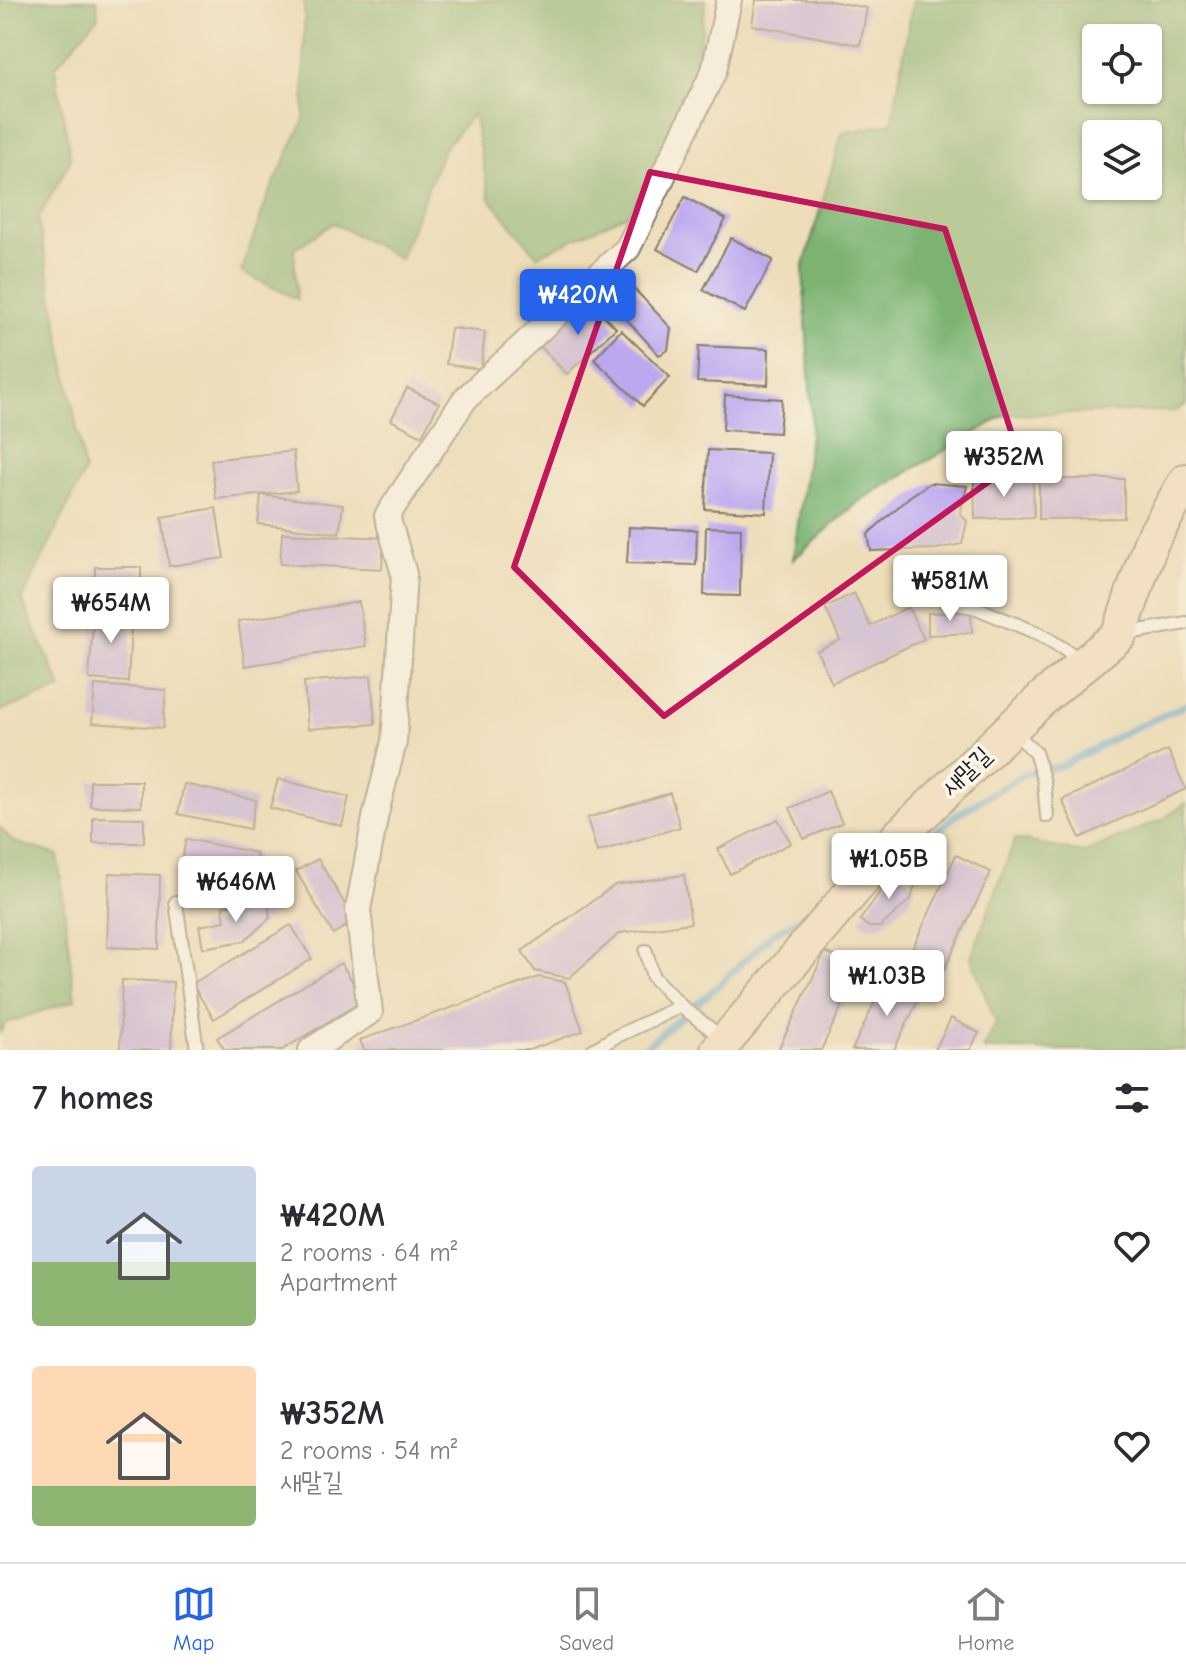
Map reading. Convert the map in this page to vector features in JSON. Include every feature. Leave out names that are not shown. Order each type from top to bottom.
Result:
[{"type":"street","points":[[311,1050],[370,1012],[358,910],[376,813],[394,742],[404,574],[387,516],[465,399],[628,248],[714,71],[729,0]]},
{"type":"street","points":[[1119,635],[1151,542],[1186,481]]},
{"type":"street","name":"새말길","points":[[715,1037],[899,836],[1010,729],[1119,635]]},
{"type":"lane","points":[[921,578],[947,602],[974,607],[1040,634],[1085,663]]},
{"type":"lane","points":[[1119,635],[1186,623]]},
{"type":"lane","points":[[1010,729],[1036,755],[1044,782],[1047,816]]},
{"type":"lane","points":[[176,902],[197,1050]]},
{"type":"lane","points":[[646,951],[653,977],[715,1037]]},
{"type":"lane","points":[[593,1050],[682,1006]]},
{"type":"highlighted area","points":[[650,172],[945,229],[1020,459],[664,716],[514,567]]},
{"type":"green space","points":[[0,0],[97,0],[98,17],[55,67],[71,160],[38,219],[85,471],[22,600],[62,689],[0,711]]},
{"type":"green space","points":[[304,0],[706,0],[693,97],[630,213],[537,256],[490,199],[473,114],[443,150],[400,259],[334,223],[294,249],[297,299],[241,272],[268,196],[304,120]]},
{"type":"green space","points":[[913,0],[1186,0],[1186,405],[1175,411],[1005,415],[859,501],[793,560],[812,421],[803,269],[842,133],[892,123]]},
{"type":"green space","points":[[1186,803],[1186,1050],[983,1050],[996,1023],[971,958],[1015,839],[1083,853],[1163,819]]},
{"type":"green space","points":[[0,827],[12,841],[58,855],[75,1000],[6,1023],[0,1033]]},
{"type":"building","points":[[756,0],[825,0],[867,8],[860,45],[752,25]]},
{"type":"building","points":[[685,197],[726,219],[698,271],[657,249]]},
{"type":"building","points":[[731,238],[773,260],[745,312],[703,290]]},
{"type":"building","points":[[627,281],[671,328],[668,350],[659,355],[607,298]]},
{"type":"building","points":[[589,300],[616,328],[567,374],[540,346]]},
{"type":"building","points":[[451,328],[485,332],[481,369],[446,364]]},
{"type":"building","points":[[621,330],[670,377],[643,406],[594,359]]},
{"type":"building","points":[[699,346],[769,349],[768,385],[697,382]]},
{"type":"building","points":[[407,388],[439,403],[422,436],[391,420]]},
{"type":"building","points":[[725,395],[782,399],[779,433],[723,430]]},
{"type":"building","points":[[708,450],[769,453],[766,513],[705,509]]},
{"type":"building","points":[[293,451],[297,491],[216,499],[211,460]]},
{"type":"building","points":[[1033,479],[1034,517],[975,519],[974,480]]},
{"type":"building","points":[[1039,479],[1124,479],[1124,518],[1039,519]]},
{"type":"building","points":[[930,483],[967,486],[960,514],[967,521],[962,544],[936,549],[871,551],[868,534],[909,497]]},
{"type":"building","points":[[261,495],[343,505],[339,533],[258,524]]},
{"type":"building","points":[[216,508],[224,558],[169,566],[162,517]]},
{"type":"building","points":[[629,527],[697,530],[696,565],[627,563]]},
{"type":"building","points":[[706,527],[741,528],[740,596],[704,595]]},
{"type":"building","points":[[282,533],[384,538],[382,569],[280,564]]},
{"type":"building","points":[[95,567],[141,567],[141,593],[95,593]]},
{"type":"building","points":[[854,593],[870,626],[908,607],[924,639],[832,683],[817,651],[840,640],[825,607]]},
{"type":"building","points":[[359,602],[366,646],[245,666],[238,621]]},
{"type":"building","points":[[94,608],[132,610],[128,682],[89,679]]},
{"type":"building","points":[[971,612],[972,633],[928,635],[928,613]]},
{"type":"building","points":[[371,676],[375,724],[308,729],[304,682]]},
{"type":"building","points":[[95,685],[166,690],[163,728],[92,723]]},
{"type":"building","points":[[1168,750],[1186,789],[1080,838],[1062,800]]},
{"type":"building","points":[[278,779],[349,797],[342,826],[270,808]]},
{"type":"building","points":[[90,781],[141,781],[141,807],[90,806]]},
{"type":"building","points":[[184,784],[256,800],[250,829],[178,814]]},
{"type":"building","points":[[828,791],[842,823],[804,839],[790,808]]},
{"type":"building","points":[[670,793],[680,827],[597,852],[587,818]]},
{"type":"building","points":[[93,817],[144,818],[144,843],[93,843]]},
{"type":"building","points":[[778,819],[791,843],[730,874],[718,849]]},
{"type":"building","points":[[186,839],[257,853],[252,878],[181,864]]},
{"type":"building","points":[[956,855],[991,872],[944,970],[910,954]]},
{"type":"building","points":[[318,859],[355,921],[333,934],[296,871]]},
{"type":"building","points":[[895,871],[915,885],[911,899],[880,927],[869,927],[860,920]]},
{"type":"building","points":[[109,873],[160,875],[159,949],[107,947]]},
{"type":"building","points":[[684,875],[691,923],[620,933],[569,978],[535,971],[522,951],[615,885]]},
{"type":"building","points":[[267,898],[270,918],[244,941],[203,948],[199,926],[225,921],[223,906]]},
{"type":"building","points":[[291,925],[312,959],[214,1019],[192,984]]},
{"type":"building","points":[[825,952],[860,968],[821,1050],[778,1050]]},
{"type":"building","points":[[341,963],[364,1000],[282,1050],[225,1050],[217,1038]]},
{"type":"building","points":[[539,977],[565,982],[583,1031],[529,1050],[364,1050],[360,1040]]},
{"type":"building","points":[[886,978],[921,994],[894,1050],[852,1050]]},
{"type":"building","points":[[122,980],[173,982],[171,1050],[120,1050]]},
{"type":"building","points":[[951,1018],[979,1033],[970,1050],[935,1050]]},
{"type":"waterway","points":[[900,863],[955,816],[1024,774],[1061,766],[1186,705]]},
{"type":"waterway","points":[[642,1050],[719,985],[771,935],[820,907]]}]
